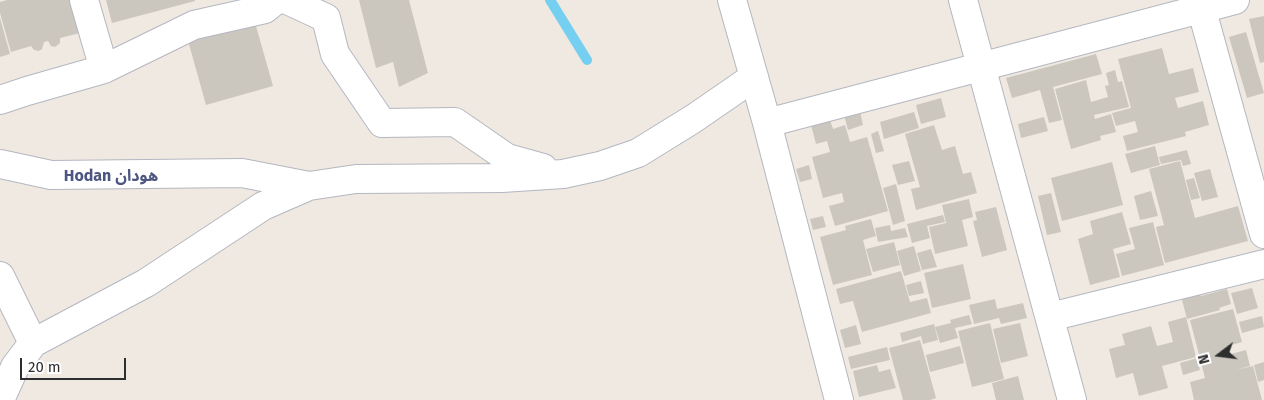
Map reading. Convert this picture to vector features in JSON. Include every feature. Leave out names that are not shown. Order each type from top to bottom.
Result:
[{"type":"street","points":[[84,0],[104,70]]},
{"type":"street","points":[[0,100],[27,90],[104,70],[194,25],[265,9],[276,0]]},
{"type":"street","points":[[287,0],[326,18],[335,54],[382,123],[455,122],[508,158],[563,174]]},
{"type":"street","points":[[732,0],[767,123],[839,400]]},
{"type":"street","points":[[963,0],[1072,400]]},
{"type":"street","points":[[767,123],[981,67],[1201,4],[1234,0]]},
{"type":"street","points":[[1201,4],[1264,234]]},
{"type":"street","points":[[0,400],[8,370],[33,343],[146,282],[263,206],[309,186],[356,178],[502,178],[563,174],[600,166],[638,153],[693,119],[754,77]]},
{"type":"street","points":[[0,164],[50,175],[242,172],[309,186]]},
{"type":"street","points":[[1050,317],[1264,264]]},
{"type":"street","points":[[0,276],[33,343]]},
{"type":"building","points":[[7,0],[71,0],[80,33],[60,38],[60,43],[55,47],[51,46],[48,41],[44,42],[42,49],[39,51],[34,50],[31,46],[11,52],[0,13],[0,2]]},
{"type":"building","points":[[106,0],[195,0],[195,1],[112,23]]},
{"type":"building","points":[[359,0],[409,0],[428,73],[399,87],[393,62],[376,68]]},
{"type":"building","points":[[1264,16],[1264,62],[1260,63],[1249,19]]},
{"type":"building","points":[[0,18],[10,54],[0,57]]},
{"type":"building","points":[[254,19],[273,86],[206,105],[187,37]]},
{"type":"building","points":[[1246,32],[1264,93],[1247,98],[1229,37]]},
{"type":"building","points":[[1162,48],[1169,74],[1193,68],[1199,92],[1175,98],[1178,108],[1203,101],[1209,125],[1185,132],[1186,136],[1127,151],[1123,136],[1138,132],[1135,121],[1116,126],[1112,113],[1131,108],[1118,59]]},
{"type":"building","points":[[1096,54],[1102,74],[1053,87],[1062,120],[1049,123],[1040,90],[1012,98],[1006,78]]},
{"type":"building","points":[[1115,70],[1118,82],[1122,81],[1129,107],[1094,115],[1095,119],[1111,114],[1116,132],[1100,136],[1101,140],[1071,149],[1055,89],[1086,80],[1091,102],[1108,97],[1105,86],[1109,85],[1106,73]]},
{"type":"building","points":[[941,98],[946,117],[921,124],[916,105]]},
{"type":"building","points":[[860,111],[863,125],[848,130],[844,115]]},
{"type":"building","points":[[914,112],[919,128],[884,139],[880,122]]},
{"type":"building","points":[[1044,117],[1048,131],[1021,138],[1018,124]]},
{"type":"building","points":[[830,120],[833,129],[845,125],[850,142],[867,137],[888,211],[835,226],[829,206],[844,202],[842,193],[823,198],[812,157],[830,152],[827,141],[816,144],[811,125]]},
{"type":"building","points":[[934,125],[942,150],[955,146],[963,174],[971,172],[977,193],[916,210],[911,189],[920,187],[905,134]]},
{"type":"building","points":[[878,131],[884,151],[876,153],[871,134]]},
{"type":"building","points":[[1155,146],[1160,165],[1131,173],[1125,154]]},
{"type":"building","points":[[1187,150],[1191,164],[1183,166],[1181,160],[1161,164],[1159,157]]},
{"type":"building","points":[[909,161],[915,181],[898,185],[892,165]]},
{"type":"building","points":[[1180,161],[1195,218],[1238,206],[1248,241],[1165,263],[1156,227],[1164,225],[1149,169]]},
{"type":"building","points":[[1112,162],[1123,205],[1062,221],[1051,178]]},
{"type":"building","points":[[809,165],[812,179],[800,182],[796,169]]},
{"type":"building","points":[[1210,169],[1218,197],[1202,201],[1194,173]]},
{"type":"building","points":[[1194,178],[1200,198],[1191,200],[1186,180]]},
{"type":"building","points":[[896,184],[905,221],[893,225],[883,188]]},
{"type":"building","points":[[1151,191],[1158,216],[1140,220],[1134,196]]},
{"type":"building","points":[[1051,193],[1061,232],[1047,235],[1038,196]]},
{"type":"building","points":[[969,199],[973,217],[962,220],[968,246],[935,254],[929,227],[946,223],[942,205]]},
{"type":"building","points":[[996,207],[1007,250],[982,257],[973,221],[977,220],[975,212]]},
{"type":"building","points":[[1122,212],[1131,244],[1113,249],[1120,277],[1090,285],[1078,239],[1093,234],[1090,221]]},
{"type":"building","points":[[943,215],[945,222],[927,226],[930,238],[912,243],[907,224]]},
{"type":"building","points":[[823,216],[826,227],[813,230],[810,219]]},
{"type":"building","points":[[871,219],[876,236],[863,240],[872,275],[833,285],[820,237],[846,230],[845,226]]},
{"type":"building","points":[[1153,222],[1164,265],[1122,276],[1116,254],[1135,249],[1129,228]]},
{"type":"building","points":[[890,225],[891,231],[905,228],[908,237],[878,242],[875,228]]},
{"type":"building","points":[[894,242],[900,265],[873,272],[866,249]]},
{"type":"building","points":[[914,246],[921,271],[904,276],[897,251]]},
{"type":"building","points":[[931,249],[937,267],[922,270],[917,253]]},
{"type":"building","points":[[963,264],[971,299],[932,308],[924,273]]},
{"type":"building","points":[[901,271],[910,302],[927,298],[931,313],[862,332],[853,301],[840,304],[836,289]]},
{"type":"building","points":[[921,281],[924,293],[909,296],[906,285]]},
{"type":"building","points":[[1252,288],[1258,308],[1237,314],[1231,293]]},
{"type":"building","points":[[1227,289],[1231,304],[1219,308],[1220,310],[1187,319],[1181,296],[1199,291],[1201,296]]},
{"type":"building","points":[[995,299],[997,309],[1023,303],[1027,318],[1001,324],[999,318],[974,324],[969,305]]},
{"type":"building","points":[[1233,309],[1242,342],[1228,346],[1231,354],[1246,350],[1250,366],[1235,370],[1253,366],[1262,400],[1194,400],[1190,382],[1205,378],[1190,320]]},
{"type":"building","points":[[969,315],[972,324],[955,328],[958,338],[940,343],[935,327],[951,323],[950,320]]},
{"type":"building","points":[[1262,316],[1264,327],[1242,333],[1239,322]]},
{"type":"building","points":[[1186,317],[1196,357],[1162,366],[1168,388],[1139,396],[1133,373],[1116,378],[1109,349],[1125,345],[1122,334],[1151,326],[1157,346],[1173,342],[1168,322]]},
{"type":"building","points":[[990,323],[1004,379],[972,387],[958,331]]},
{"type":"building","points":[[1020,323],[1028,356],[1001,363],[993,329]]},
{"type":"building","points":[[934,324],[938,340],[923,344],[921,336],[902,342],[900,333]]},
{"type":"building","points":[[856,325],[861,344],[845,348],[840,330]]},
{"type":"building","points":[[920,340],[936,398],[930,400],[903,400],[889,348]]},
{"type":"building","points":[[960,346],[964,363],[930,372],[926,355]]},
{"type":"building","points":[[887,347],[890,360],[851,369],[848,357]]},
{"type":"building","points":[[1197,358],[1200,370],[1183,375],[1180,363]]},
{"type":"building","points":[[1264,362],[1264,380],[1258,382],[1254,365]]},
{"type":"building","points":[[877,365],[879,372],[890,369],[896,388],[859,397],[853,371]]},
{"type":"building","points":[[1018,376],[1024,400],[996,400],[992,383]]},
{"type":"waterway","points":[[550,0],[587,60]]},
{"type":"district","name":"Hodan هودان","points":[[111,177]]}]
